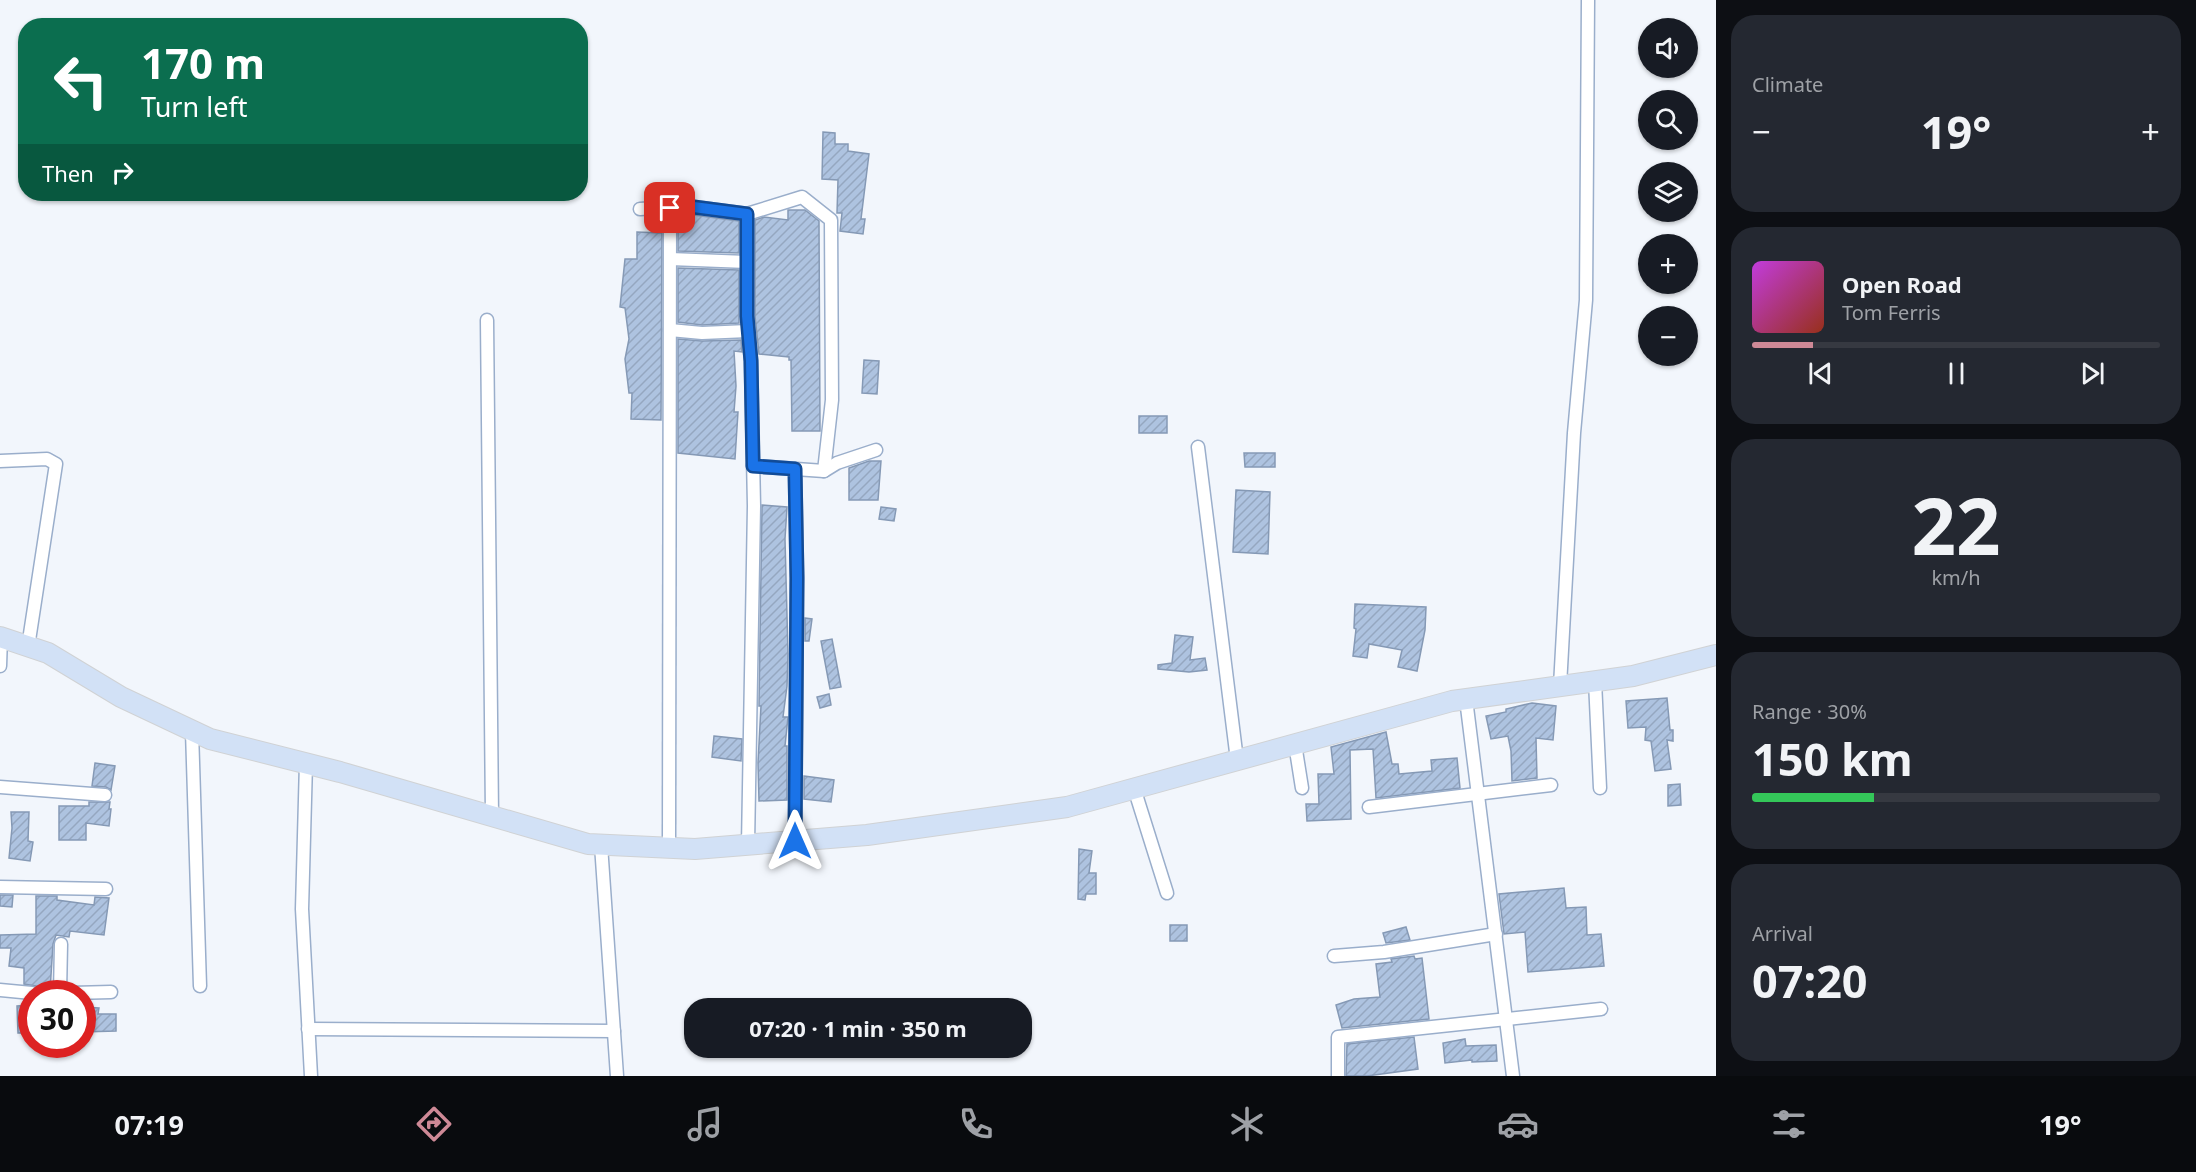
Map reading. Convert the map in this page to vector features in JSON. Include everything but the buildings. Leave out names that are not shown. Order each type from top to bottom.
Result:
[{"type":"main road","points":[[0,637],[48,653],[120,698],[210,739],[306,763],[588,844],[695,849],[867,835],[1067,807],[1452,701],[1633,676],[1716,655]]},
{"type":"street","points":[[1560,686],[1574,433],[1586,300],[1588,0]]},
{"type":"street","points":[[640,209],[686,206],[747,214],[802,197],[831,220],[832,400],[824,471]]},
{"type":"street","points":[[669,848],[670,208]]},
{"type":"street","points":[[747,214],[753,466],[748,845]]},
{"type":"street","points":[[670,259],[747,262]]},
{"type":"street","points":[[487,320],[492,816]]},
{"type":"street","points":[[670,330],[702,333],[748,331]]},
{"type":"street","points":[[1198,447],[1237,760]]},
{"type":"street","points":[[753,466],[824,471],[837,463],[876,450]]},
{"type":"street","points":[[0,461],[47,459],[56,464],[28,647]]},
{"type":"street","points":[[795,469],[797,578],[795,841]]},
{"type":"street","points":[[0,637],[0,666]]},
{"type":"street","points":[[1595,681],[1600,788]]},
{"type":"street","points":[[1466,699],[1513,1076]]},
{"type":"street","points":[[192,731],[200,986]]},
{"type":"street","points":[[1295,744],[1302,788]]},
{"type":"street","points":[[306,763],[302,909],[311,1076]]},
{"type":"street","points":[[1370,807],[1551,785]]},
{"type":"street","points":[[0,787],[105,795]]},
{"type":"street","points":[[1134,788],[1167,893]]},
{"type":"street","points":[[601,845],[617,1076]]},
{"type":"street","points":[[0,887],[106,889]]},
{"type":"street","points":[[1334,957],[1384,952],[1496,934]]},
{"type":"street","points":[[60,980],[61,944]]},
{"type":"street","points":[[0,990],[18,992]]},
{"type":"street","points":[[96,992],[111,992]]},
{"type":"street","points":[[1338,1076],[1338,1037],[1601,1010]]},
{"type":"street","points":[[308,1029],[614,1031]]},
{"type":"route","points":[[670,208],[686,206],[747,214],[747,316],[751,361],[753,466],[795,469],[797,578],[795,841]]}]
